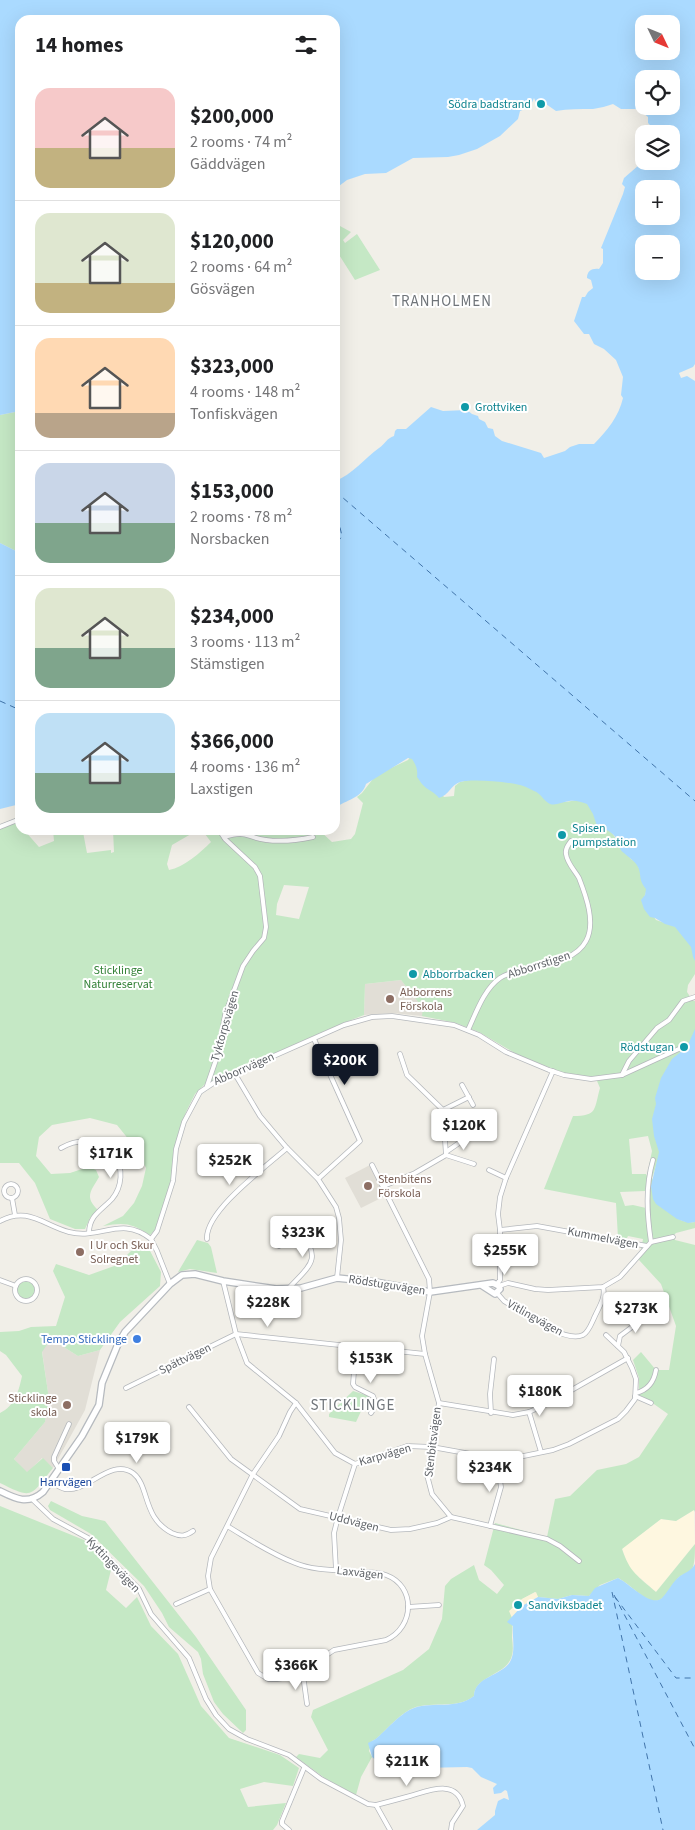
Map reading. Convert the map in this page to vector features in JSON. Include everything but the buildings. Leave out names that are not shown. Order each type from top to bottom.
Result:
[{"type":"street","points":[[0,827],[15,821]]},
{"type":"street","points":[[224,837],[230,835]]},
{"type":"street","points":[[248,835],[267,840],[313,837]]},
{"type":"street","name":"Tyktorpsvägen","points":[[207,1086],[218,1054],[224,1019],[231,999],[252,951],[264,938],[266,927],[260,876],[255,868],[224,837]]},
{"type":"street","name":"Abborrstigen","points":[[468,1030],[486,994],[499,979],[509,974],[568,957],[582,948],[587,938],[590,922],[579,878],[566,855],[567,847],[572,841]]},
{"type":"street","points":[[622,1075],[629,1061],[657,1028],[669,1020],[684,1001],[695,997]]},
{"type":"street","name":"Abborrvägen","points":[[151,1239],[159,1224],[173,1181],[176,1149],[180,1134],[197,1096],[207,1086],[344,1025],[372,1017],[392,1016],[454,1024],[490,1041],[506,1052],[553,1072],[591,1079],[622,1075],[681,1048]]},
{"type":"street","points":[[314,1038],[360,1140],[318,1179]]},
{"type":"street","points":[[400,1054],[407,1075],[443,1110],[446,1154]]},
{"type":"street","points":[[480,1285],[490,1292],[497,1293],[500,1290],[498,1285],[500,1280],[500,1230],[498,1214],[500,1197],[506,1178],[553,1072]]},
{"type":"street","points":[[235,1074],[260,1116],[287,1148],[318,1179],[336,1207],[341,1240],[337,1278]]},
{"type":"street","points":[[462,1085],[473,1105]]},
{"type":"street","points":[[443,1110],[469,1097]]},
{"type":"street","points":[[384,1186],[415,1173],[446,1154],[472,1134]]},
{"type":"street","points":[[61,1148],[76,1142],[98,1144],[111,1152],[120,1166],[121,1179],[117,1192],[93,1216],[89,1224],[89,1232]]},
{"type":"street","points":[[207,1239],[210,1225],[221,1207],[287,1148]]},
{"type":"street","points":[[446,1154],[474,1164]]},
{"type":"street","points":[[652,1242],[647,1205],[647,1189],[653,1160]]},
{"type":"street","name":"Stenbitsvägen","points":[[372,1165],[429,1279],[430,1292],[422,1336],[439,1404],[427,1475],[429,1488],[438,1503],[451,1517]]},
{"type":"street","points":[[489,1170],[506,1178]]},
{"type":"street","points":[[12,1198],[15,1215]]},
{"type":"street","points":[[0,1221],[15,1215],[34,1217],[70,1232],[128,1228],[139,1231],[151,1239],[170,1284]]},
{"type":"street","name":"Kummelvägen","points":[[500,1230],[537,1226],[647,1246]]},
{"type":"street","points":[[279,1246],[293,1232],[299,1231],[313,1253],[309,1266],[288,1290]]},
{"type":"street","points":[[604,1287],[620,1277],[652,1242],[673,1236]]},
{"type":"street","name":"Rödstuguvägen","points":[[32,1499],[43,1492],[82,1436],[99,1405],[102,1383],[118,1344],[131,1324],[170,1284],[188,1274],[268,1289],[288,1290],[337,1278],[375,1282],[430,1292],[493,1282],[498,1285],[508,1283],[542,1290],[604,1287]]},
{"type":"street","points":[[28,1279],[36,1286],[36,1293],[31,1299],[23,1300],[17,1296],[16,1286],[20,1280],[28,1279]]},
{"type":"street","points":[[0,1280],[16,1286]]},
{"type":"street","name":"Karpvägen","points":[[223,1281],[236,1334],[247,1363],[296,1404],[334,1452],[355,1464],[407,1446],[432,1447],[509,1459],[569,1444],[618,1419],[626,1411],[636,1394],[643,1391],[652,1382],[656,1370]]},
{"type":"street","name":"Vitlingvägen","points":[[497,1293],[504,1300],[559,1333],[574,1336],[582,1335],[587,1331],[604,1295],[604,1287]]},
{"type":"street","points":[[618,1346],[620,1336],[644,1318]]},
{"type":"street","points":[[236,1334],[425,1354]]},
{"type":"street","name":"Spättvägen","points":[[126,1388],[236,1334]]},
{"type":"street","points":[[606,1335],[628,1358],[636,1379],[636,1394],[652,1403]]},
{"type":"street","points":[[356,1347],[353,1384],[355,1388],[373,1396],[376,1405],[371,1413]]},
{"type":"street","points":[[439,1404],[513,1415],[529,1412],[547,1404],[628,1358]]},
{"type":"street","points":[[491,1413],[490,1394],[494,1360]]},
{"type":"street","points":[[296,1404],[290,1412],[279,1436],[253,1474],[212,1558],[208,1576],[210,1589],[258,1674],[268,1679],[303,1675],[334,1650],[392,1637],[406,1623],[408,1607],[439,1605]]},
{"type":"street","name":"Uddvägen","points":[[189,1407],[231,1459],[300,1509],[338,1517],[367,1526],[395,1530],[428,1525],[451,1517]]},
{"type":"street","points":[[529,1412],[541,1452]]},
{"type":"street","points":[[60,1470],[54,1461],[54,1457],[69,1424]]},
{"type":"street","points":[[490,1526],[501,1486],[493,1458]]},
{"type":"street","points":[[336,1570],[334,1534],[355,1464]]},
{"type":"street","points":[[51,1481],[59,1487],[69,1489],[115,1469],[128,1470],[139,1480],[151,1513],[164,1528],[181,1536],[188,1535],[193,1531]]},
{"type":"street","points":[[0,1491],[17,1499],[32,1499]]},
{"type":"street","name":"Kyttingevägen","points":[[32,1499],[53,1519],[88,1538],[139,1589],[151,1614],[189,1658],[206,1699],[222,1722],[238,1735],[289,1755],[321,1779],[368,1804],[376,1805]]},
{"type":"street","points":[[451,1517],[547,1539],[560,1546],[579,1561]]},
{"type":"street","name":"Laxvägen","points":[[227,1526],[295,1563],[336,1570],[380,1573],[393,1578],[405,1593],[408,1607]]},
{"type":"street","points":[[176,1604],[210,1589]]},
{"type":"street","points":[[303,1675],[307,1704]]},
{"type":"street","points":[[289,1830],[282,1824],[282,1821],[304,1768]]},
{"type":"street","points":[[390,1830],[376,1805],[437,1788],[449,1789],[458,1795],[463,1806],[452,1823],[451,1830]]},
{"type":"shaded area","name":"Abborrens Förskola","points":[[401,980],[431,1017],[393,1013],[364,1015],[365,984]]},
{"type":"shaded area","points":[[370,1165],[385,1196],[361,1208],[345,1178]]},
{"type":"shaded area","name":"Sticklinge skola","points":[[51,1339],[78,1356],[100,1350],[85,1410],[53,1468],[42,1458],[27,1473],[14,1459],[45,1422],[49,1399],[42,1351]]},
{"type":"shaded area","points":[[694,1510],[695,1544],[656,1592],[631,1570],[622,1548],[661,1519],[676,1521]]},
{"type":"green space","points":[[340,226],[351,232],[343,240],[345,243],[357,234],[380,270],[355,280],[340,256]]},
{"type":"green space","points":[[15,412],[15,550],[0,543],[0,415]]},
{"type":"green space","name":"Sticklinge Naturreservat","points":[[411,756],[444,797],[454,796],[455,786],[460,782],[474,779],[523,783],[565,802],[578,800],[590,804],[602,827],[609,829],[631,859],[637,863],[647,889],[643,901],[656,920],[677,927],[692,945],[695,958],[695,974],[688,985],[687,992],[695,1001],[695,1034],[659,1145],[659,1157],[652,1178],[662,1201],[672,1214],[686,1222],[695,1222],[695,1228],[674,1235],[675,1240],[695,1245],[695,1512],[694,1510],[676,1521],[661,1519],[622,1549],[628,1564],[639,1578],[656,1592],[695,1544],[695,1556],[692,1569],[678,1578],[665,1596],[658,1601],[645,1598],[618,1578],[600,1585],[589,1596],[572,1595],[558,1599],[538,1597],[535,1592],[522,1599],[512,1618],[513,1650],[509,1662],[478,1685],[474,1696],[467,1700],[459,1703],[417,1707],[409,1710],[396,1720],[372,1741],[369,1751],[372,1757],[361,1777],[356,1795],[326,1779],[296,1757],[299,1754],[320,1758],[328,1750],[311,1717],[313,1710],[403,1670],[429,1649],[442,1619],[445,1586],[451,1579],[474,1565],[479,1580],[497,1594],[504,1585],[484,1565],[495,1523],[547,1537],[555,1499],[570,1496],[597,1470],[626,1464],[639,1457],[668,1414],[644,1397],[639,1396],[639,1378],[633,1360],[641,1352],[656,1370],[669,1370],[676,1326],[661,1284],[639,1260],[643,1239],[628,1236],[626,1240],[618,1238],[616,1203],[544,1189],[573,1116],[587,1115],[594,1110],[600,1088],[597,1078],[569,1075],[520,1056],[479,1032],[456,1023],[422,1016],[423,1008],[401,980],[365,984],[364,1015],[205,1084],[195,1094],[178,1134],[171,1183],[155,1230],[150,1235],[128,1224],[103,1226],[123,1216],[134,1203],[142,1186],[146,1168],[138,1151],[117,1125],[90,1118],[52,1125],[39,1137],[36,1156],[51,1174],[70,1173],[88,1167],[96,1170],[99,1177],[90,1194],[91,1201],[98,1210],[90,1218],[85,1229],[75,1229],[50,1219],[35,1183],[19,1163],[0,1163],[0,825],[15,818],[15,835],[28,835],[39,847],[54,841],[53,835],[84,835],[87,853],[111,850],[111,853],[114,852],[113,835],[189,835],[172,845],[167,864],[169,870],[186,863],[211,842],[206,835],[324,835],[332,842],[351,839],[355,834],[363,803],[357,797],[376,775],[408,760]],"holes":[[[284,885],[309,887],[299,919],[276,915],[277,904]],[[648,1136],[652,1151],[647,1176],[646,1174],[632,1174],[629,1139]],[[646,1187],[646,1208],[633,1205],[625,1206],[620,1192],[645,1191]]]},
{"type":"green space","points":[[197,1240],[208,1243],[211,1247],[217,1273],[190,1269],[178,1272]]},
{"type":"green space","points":[[139,1243],[149,1249],[161,1272],[160,1286],[120,1322],[100,1350],[78,1356],[51,1339],[42,1352],[49,1399],[45,1422],[14,1459],[27,1472],[43,1458],[53,1468],[40,1485],[31,1492],[19,1492],[0,1483],[0,1413],[13,1402],[22,1376],[6,1355],[0,1351],[0,1332],[19,1331],[31,1327],[56,1326],[65,1297],[53,1271],[56,1264],[89,1275],[117,1265]]},
{"type":"green space","points":[[26,1281],[32,1284],[35,1290],[32,1296],[26,1299],[20,1296],[17,1290],[20,1284]]},
{"type":"green space","points":[[353,1391],[369,1396],[371,1405],[363,1407],[356,1422],[329,1417],[329,1414]]},
{"type":"green space","points":[[51,1501],[82,1516],[105,1521],[196,1637],[246,1710],[246,1730],[243,1733],[223,1714],[214,1702],[203,1674],[198,1652],[169,1627],[144,1586],[91,1534],[50,1510],[48,1506]]},
{"type":"green space","points":[[0,1506],[84,1540],[111,1570],[106,1590],[126,1608],[137,1597],[151,1626],[178,1654],[201,1706],[229,1738],[280,1755],[299,1768],[293,1786],[264,1782],[240,1789],[248,1807],[286,1803],[273,1830],[0,1830]]},
{"type":"sand","name":"Sandviksbadet","points":[[536,1592],[538,1597],[522,1606],[512,1618],[509,1611],[522,1599]]},
{"type":"water","points":[[0,0],[695,0],[695,364],[693,367],[679,373],[681,378],[687,376],[695,381],[695,961],[691,947],[675,927],[650,917],[644,909],[641,900],[645,895],[646,889],[642,883],[638,867],[621,850],[617,839],[613,835],[597,826],[587,804],[578,801],[566,801],[550,804],[538,793],[523,786],[505,782],[484,781],[460,782],[439,798],[421,783],[417,777],[415,763],[412,759],[408,758],[366,784],[361,793],[340,805],[340,478],[353,471],[394,436],[397,429],[406,429],[431,407],[443,411],[467,410],[485,422],[488,428],[493,429],[495,436],[502,441],[541,453],[544,458],[579,444],[594,444],[599,439],[619,411],[623,398],[621,395],[623,377],[616,360],[604,349],[594,344],[589,334],[584,334],[574,321],[582,297],[585,297],[593,288],[591,280],[587,278],[589,272],[599,269],[603,263],[603,249],[601,248],[623,194],[625,187],[622,184],[624,178],[635,168],[635,170],[680,170],[680,125],[650,125],[646,115],[680,115],[680,70],[635,70],[635,109],[621,109],[613,104],[593,109],[556,111],[543,102],[538,101],[537,105],[534,98],[530,107],[520,111],[518,119],[500,136],[477,149],[448,157],[413,158],[386,173],[365,174],[347,180],[340,185],[340,15],[15,15],[15,412],[0,415]]},
{"type":"water","points":[[0,543],[15,550],[15,805],[0,809]]},
{"type":"water","points":[[695,1029],[695,1222],[688,1223],[677,1219],[656,1204],[653,1199],[651,1186],[659,1152],[654,1136],[652,1119],[656,1104],[655,1098],[661,1078],[672,1059],[687,1047]]},
{"type":"water","points":[[695,1564],[695,1830],[477,1830],[495,1815],[498,1801],[504,1798],[509,1800],[507,1791],[494,1794],[493,1788],[497,1784],[481,1777],[472,1768],[421,1768],[386,1758],[384,1762],[378,1762],[372,1757],[368,1743],[377,1738],[409,1710],[429,1705],[460,1703],[467,1700],[474,1696],[478,1685],[506,1667],[512,1658],[513,1649],[513,1626],[507,1622],[522,1606],[538,1597],[558,1599],[572,1595],[589,1596],[595,1588],[618,1578],[640,1594],[652,1600],[657,1600],[662,1598],[677,1578],[690,1570]]},
{"type":"ferry route","points":[[340,495],[695,801]]},
{"type":"ferry route","points":[[340,527],[342,536],[340,539]]},
{"type":"ferry route","points":[[0,701],[15,708]]},
{"type":"ferry route","points":[[612,1592],[663,1830]]},
{"type":"ferry route","points":[[614,1595],[695,1749]]},
{"type":"ferry route","points":[[615,1597],[676,1678],[695,1678]]},
{"type":"place","name":"Södra badstrand","points":[[541,104]]},
{"type":"place","name":"Grottviken","points":[[465,407]]},
{"type":"place","name":"Spisen pumpstation","points":[[562,835]]},
{"type":"place","name":"Abborrbacken","points":[[413,974]]},
{"type":"place","name":"Abborrens Förskola","points":[[390,999]]},
{"type":"place","name":"Rödstugan","points":[[684,1047]]},
{"type":"place","name":"Stenbitens Förskola","points":[[368,1186]]},
{"type":"place","name":"I Ur och Skur Solregnet","points":[[80,1252]]},
{"type":"place","name":"Tempo Sticklinge","points":[[137,1339]]},
{"type":"place","name":"Sticklinge skola","points":[[67,1405]]},
{"type":"place","name":"Harrvägen","points":[[66,1467]]},
{"type":"place","name":"Sandviksbadet","points":[[518,1605]]},
{"type":"district","name":"TRANHOLMEN","points":[[442,301]]},
{"type":"district","name":"STICKLINGE","points":[[353,1405]]}]
